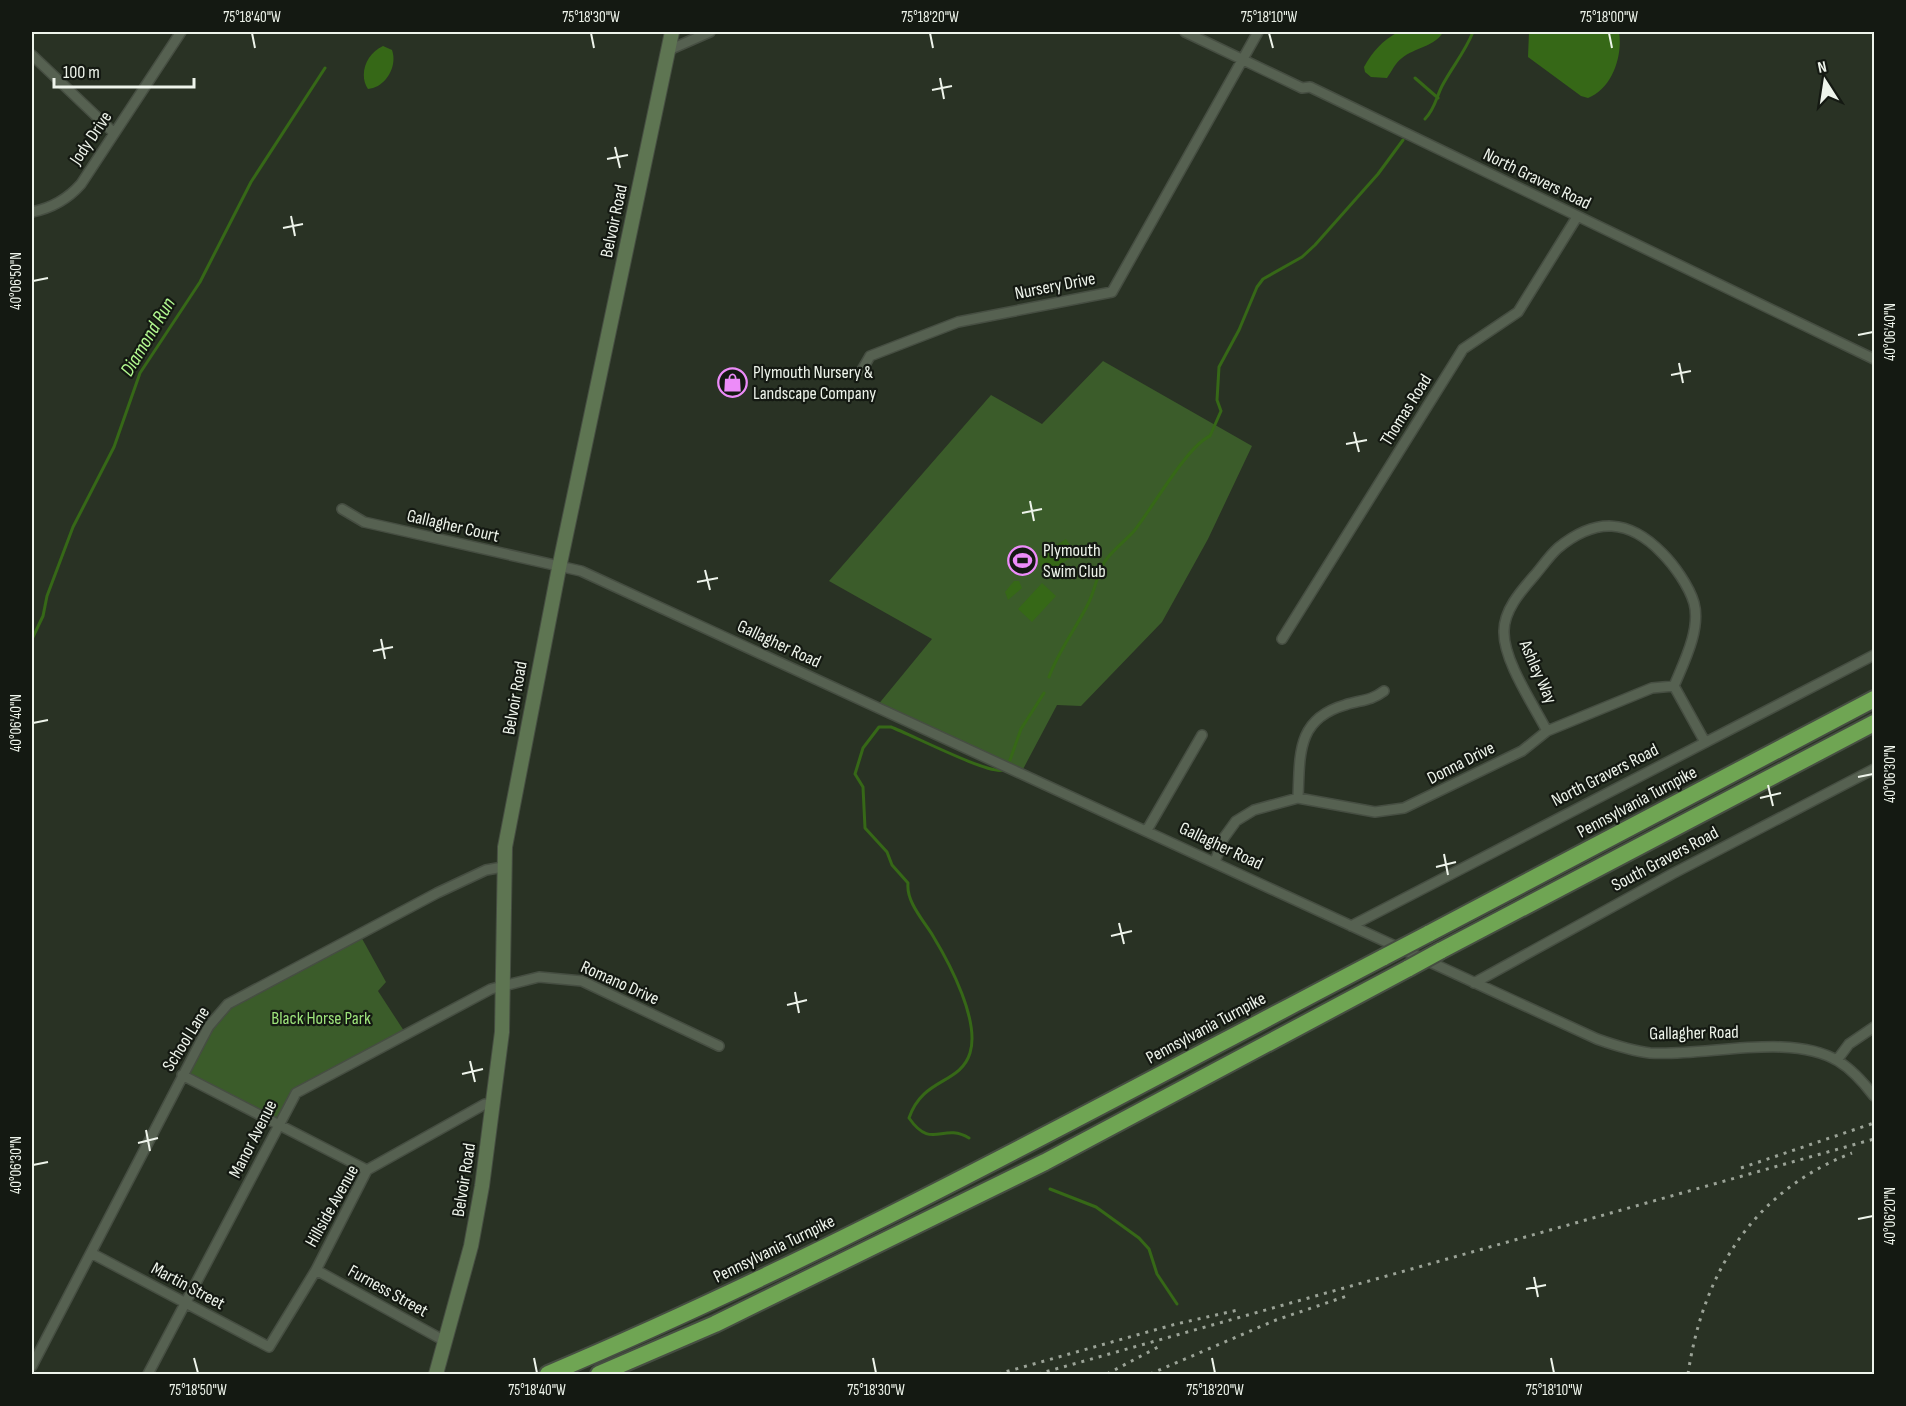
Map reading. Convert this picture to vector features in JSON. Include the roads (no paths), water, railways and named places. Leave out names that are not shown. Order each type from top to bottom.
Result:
[{"type":"highway","name":"Pennsylvania Turnpike","points":[[548,1374],[686,1314],[855,1232],[1875,699]]},
{"type":"highway","points":[[599,1374],[715,1324],[1045,1162],[1440,951],[1875,723]]},
{"type":"street","name":"Jody Drive","points":[[32,213],[52,207],[72,194],[181,32]]},
{"type":"street","name":"Belvoir Road","points":[[436,1374],[443,1340],[477,1219],[493,1106],[502,1032],[503,867],[559,568],[672,32]]},
{"type":"street","points":[[669,50],[710,32]]},
{"type":"street","name":"North Gravers Road","points":[[1185,32],[1302,88],[1310,87],[1875,359]]},
{"type":"street","name":"Nursery Drive","points":[[862,370],[870,356],[958,322],[1112,292],[1258,32]]},
{"type":"street","points":[[32,55],[76,100],[114,132]]},
{"type":"street","name":"Thomas Road","points":[[1282,639],[1463,349],[1518,312],[1577,217]]},
{"type":"street","name":"Gallagher Court","points":[[342,509],[364,522],[559,568]]},
{"type":"street","name":"Ashley Way","points":[[1547,731],[1507,650],[1504,630],[1508,614],[1520,592],[1557,549],[1579,534],[1598,527],[1623,527],[1646,536],[1673,564],[1694,603],[1692,644],[1674,686]]},
{"type":"street","name":"Gallagher Road","points":[[559,568],[581,571],[1147,830],[1557,1022],[1617,1047],[1651,1053],[1789,1048],[1807,1050],[1837,1060],[1875,1096]]},
{"type":"street","name":"North Gravers Road","points":[[1351,926],[1875,654]]},
{"type":"street","points":[[1674,686],[1705,742]]},
{"type":"street","name":"Donna Drive","points":[[1215,862],[1223,839],[1236,821],[1254,810],[1298,798],[1375,812],[1404,808],[1522,751],[1547,731],[1652,688],[1674,686]]},
{"type":"street","points":[[1298,798],[1300,751],[1311,724],[1331,709],[1354,702],[1373,700],[1384,691]]},
{"type":"street","points":[[1147,830],[1202,735]]},
{"type":"street","name":"South Gravers Road","points":[[1474,982],[1672,874],[1875,769]]},
{"type":"street","name":"School Lane","points":[[32,1366],[182,1075],[209,1026],[228,1004],[437,893],[486,870],[503,867]]},
{"type":"street","name":"Romano Drive","points":[[503,986],[553,976],[582,981],[719,1046]]},
{"type":"street","name":"Manor Avenue","points":[[148,1374],[296,1093],[491,989],[503,986]]},
{"type":"street","points":[[1837,1060],[1849,1044],[1875,1027]]},
{"type":"street","points":[[182,1075],[367,1170]]},
{"type":"street","name":"Hillside Avenue","points":[[269,1347],[316,1270],[367,1170],[484,1104],[493,1106]]},
{"type":"street","name":"Martin Street","points":[[91,1253],[269,1347]]},
{"type":"street","name":"Furness Street","points":[[316,1270],[443,1340]]},
{"type":"waterway","points":[[1425,119],[1473,32]]},
{"type":"waterway","name":"Diamond Run","points":[[32,639],[43,616],[47,596],[73,527],[114,447],[140,373],[200,282],[251,182],[325,68]]},
{"type":"waterway","points":[[1415,78],[1438,98]]},
{"type":"waterway","points":[[1049,677],[1057,658],[1088,604],[1105,561],[1134,531],[1191,452],[1210,436],[1221,411],[1217,400],[1219,367],[1239,330],[1257,287],[1263,279],[1302,257],[1315,245],[1378,174],[1403,140]]},
{"type":"waterway","points":[[1010,760],[1021,729],[1044,693]]},
{"type":"waterway","points":[[969,1138],[960,1134],[931,1135],[924,1133],[909,1118],[923,1095],[958,1071],[965,1063],[970,1053],[971,1025],[955,977],[933,936],[916,911],[910,897],[908,883],[892,865],[887,852],[865,828],[863,787],[855,774],[863,748],[879,727],[891,727],[966,760],[995,770],[1003,770]]},
{"type":"waterway","points":[[1050,1189],[1096,1207],[1139,1238],[1149,1249],[1157,1274],[1177,1304]]},
{"type":"railway","points":[[1741,1168],[1874,1123]]},
{"type":"railway","points":[[1038,1374],[1874,1139]]},
{"type":"railway","points":[[1688,1374],[1695,1337],[1706,1302],[1720,1270],[1738,1240],[1761,1213],[1787,1189],[1817,1169],[1852,1153]]},
{"type":"railway","points":[[1150,1374],[1276,1320],[1347,1296]]},
{"type":"railway","points":[[998,1374],[1176,1324],[1238,1310]]},
{"type":"railway","points":[[1107,1374],[1160,1346]]},
{"type":"place","name":"Plymouth Nursery & Landscape Company","points":[[732,382]]},
{"type":"place","name":"Plymouth Swim Club","points":[[1022,560]]},
{"type":"park label","name":"Black Horse Park","points":[[321,1018]]}]
